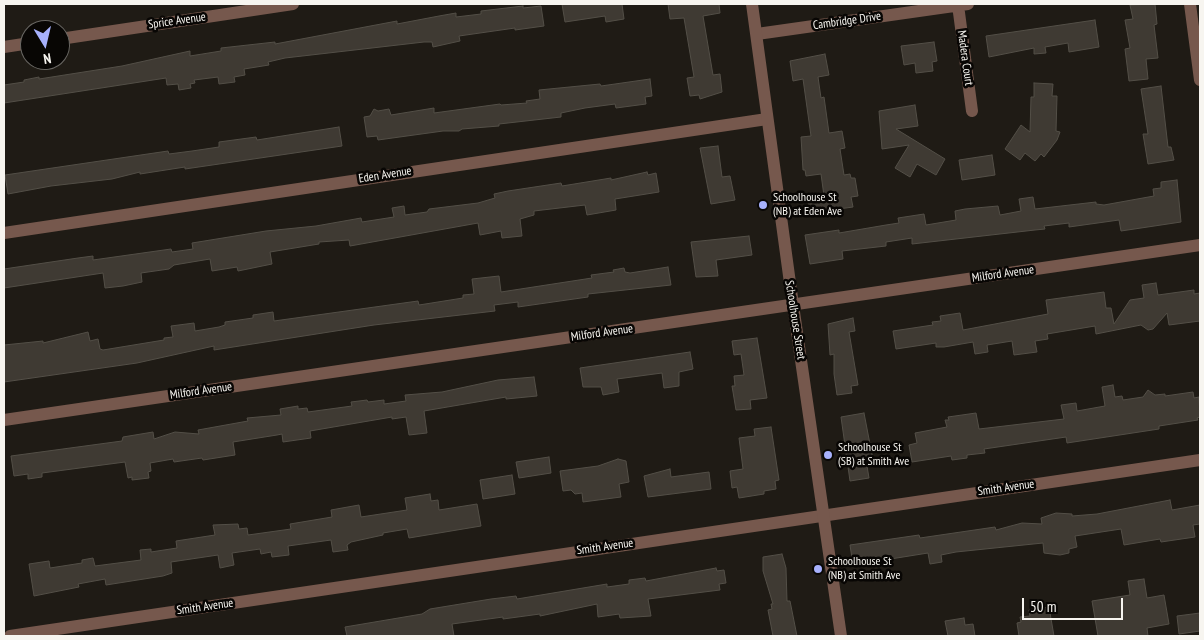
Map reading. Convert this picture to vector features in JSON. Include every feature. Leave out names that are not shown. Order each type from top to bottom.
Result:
[{"type":"street","name":"Sprice Avenue","points":[[70,38],[294,4]]},
{"type":"street","name":"Schoolhouse Street","points":[[752,4],[841,636]]},
{"type":"street","name":"Cambridge Drive","points":[[757,34],[963,4]]},
{"type":"street","name":"Madera Court","points":[[963,4],[972,111]]},
{"type":"street","points":[[1190,4],[1200,80]]},
{"type":"street","points":[[4,47],[20,45]]},
{"type":"street","name":"Eden Avenue","points":[[4,233],[767,119]]},
{"type":"street","name":"Milford Avenue","points":[[4,420],[1200,245]]},
{"type":"street","name":"Smith Avenue","points":[[10,636],[1200,460]]},
{"type":"building","points":[[562,4],[622,4],[624,19],[606,22],[605,16],[565,22]]},
{"type":"building","points":[[668,4],[719,4],[720,13],[703,16],[713,75],[720,74],[722,92],[700,99],[699,95],[690,96],[687,78],[694,77],[684,18],[670,19]]},
{"type":"building","points":[[1155,4],[1157,24],[1154,25],[1158,58],[1146,59],[1148,79],[1129,81],[1125,49],[1130,48],[1125,20],[1133,19],[1130,5]]},
{"type":"building","points":[[523,6],[523,8],[541,6],[544,26],[459,36],[460,41],[433,47],[432,42],[424,42],[285,58],[268,62],[269,65],[244,69],[245,75],[234,77],[235,82],[219,84],[218,77],[194,80],[195,83],[190,84],[191,88],[179,90],[178,84],[167,85],[166,78],[4,103],[4,85],[24,82],[24,80],[39,77],[39,79],[122,66],[190,51],[190,56],[221,51],[221,48],[275,42],[275,44],[397,21],[397,24],[456,13],[456,17],[481,14],[481,11]]},
{"type":"building","points":[[1095,20],[1099,47],[1069,52],[1068,43],[1045,47],[1046,53],[1034,54],[1034,48],[989,57],[986,36]]},
{"type":"building","points":[[934,42],[937,61],[932,62],[933,71],[916,73],[915,63],[904,65],[901,46]]},
{"type":"building","points":[[825,54],[829,75],[818,77],[821,98],[824,97],[829,133],[842,131],[845,148],[840,149],[844,175],[850,174],[851,178],[855,178],[858,196],[851,197],[853,207],[810,213],[808,199],[824,196],[821,174],[806,176],[805,170],[803,170],[801,137],[811,136],[803,79],[793,81],[790,61]]},
{"type":"building","points":[[650,79],[652,96],[645,97],[646,104],[616,108],[615,104],[585,108],[561,113],[561,117],[462,129],[459,131],[443,131],[378,140],[377,136],[367,137],[364,117],[370,116],[374,109],[378,111],[389,109],[391,115],[434,108],[434,113],[500,104],[527,103],[526,101],[540,99],[539,90],[600,84],[601,86]]},
{"type":"building","points":[[1034,83],[1053,84],[1052,96],[1057,96],[1056,131],[1060,132],[1057,140],[1044,157],[1041,154],[1035,161],[1025,153],[1020,160],[1005,149],[1021,125],[1030,132],[1031,97],[1034,97]]},
{"type":"building","points":[[1161,86],[1168,147],[1171,147],[1174,160],[1148,164],[1143,134],[1148,134],[1141,89]]},
{"type":"building","points":[[915,105],[918,126],[896,129],[945,159],[936,175],[917,164],[910,177],[895,168],[909,145],[882,149],[879,111]]},
{"type":"building","points":[[339,127],[342,146],[185,169],[185,167],[140,174],[140,172],[112,179],[51,186],[8,194],[5,175],[168,151],[169,154],[192,151],[219,147],[219,142],[256,137],[257,140]]},
{"type":"building","points":[[718,146],[722,177],[730,176],[735,200],[711,204],[700,148]]},
{"type":"building","points":[[992,155],[995,175],[962,180],[959,160]]},
{"type":"building","points":[[647,172],[648,175],[656,173],[659,192],[615,199],[616,210],[587,215],[585,205],[534,211],[534,215],[520,219],[522,236],[502,238],[501,231],[480,235],[478,223],[350,246],[349,240],[319,242],[319,244],[270,252],[272,264],[238,271],[237,267],[212,271],[210,259],[174,265],[169,269],[141,273],[142,282],[123,286],[105,288],[103,273],[4,288],[4,269],[93,256],[93,260],[171,249],[172,252],[193,249],[192,243],[266,231],[316,226],[361,218],[362,222],[394,217],[392,208],[404,206],[405,215],[427,212],[429,209],[478,203],[495,198],[494,194],[508,191],[561,183],[562,186],[611,178],[611,180]]},
{"type":"building","points":[[1177,180],[1181,222],[1121,231],[1119,220],[1069,227],[1069,223],[1044,226],[1045,229],[912,244],[912,238],[886,242],[886,246],[842,251],[843,259],[810,264],[805,235],[839,230],[839,233],[899,223],[898,218],[924,214],[926,225],[956,220],[955,211],[965,209],[998,206],[1000,215],[1021,211],[1019,199],[1033,197],[1035,209],[1096,202],[1096,204],[1104,205],[1154,196],[1153,189],[1161,188],[1161,182]]},
{"type":"building","points":[[749,236],[752,255],[716,260],[718,276],[696,277],[691,242]]},
{"type":"building","points":[[668,267],[671,285],[588,294],[588,297],[518,307],[518,302],[494,305],[495,311],[374,325],[214,350],[214,346],[137,363],[4,382],[4,345],[43,341],[43,343],[88,332],[90,341],[98,339],[100,349],[103,350],[173,337],[171,326],[194,323],[195,331],[219,327],[225,325],[225,322],[253,318],[253,315],[273,312],[274,321],[418,301],[419,305],[463,298],[463,295],[474,294],[472,279],[499,276],[501,292],[592,278],[591,275],[614,272],[613,270],[624,268],[625,272],[630,273]]},
{"type":"building","points":[[1156,283],[1158,295],[1194,290],[1194,294],[1200,293],[1200,321],[1169,325],[1167,313],[1153,329],[1148,330],[1141,325],[1096,334],[1095,326],[1047,334],[1048,339],[1035,341],[1037,352],[1014,355],[1012,341],[987,345],[988,352],[975,354],[973,342],[944,347],[936,347],[936,343],[896,349],[893,331],[933,325],[932,322],[941,321],[940,316],[960,313],[963,330],[1048,314],[1046,300],[1104,292],[1106,308],[1111,308],[1114,324],[1130,300],[1144,298],[1142,285]]},
{"type":"building","points":[[853,318],[855,331],[849,332],[858,385],[851,386],[852,393],[837,395],[834,354],[830,355],[828,324]]},
{"type":"building","points":[[757,338],[767,398],[750,400],[751,409],[736,410],[732,386],[735,386],[734,376],[744,375],[741,354],[734,355],[732,341]]},
{"type":"building","points":[[690,352],[693,369],[679,372],[679,386],[664,388],[662,373],[617,379],[619,392],[603,395],[601,387],[583,387],[580,368]]},
{"type":"building","points":[[534,377],[537,396],[506,399],[506,397],[424,411],[427,433],[409,435],[406,417],[392,419],[392,417],[310,431],[311,438],[283,442],[282,434],[233,442],[235,455],[203,460],[202,458],[174,462],[173,459],[150,463],[151,471],[148,472],[149,478],[132,480],[132,477],[128,478],[125,462],[42,473],[42,477],[28,479],[28,474],[14,476],[11,456],[122,441],[123,437],[153,432],[154,439],[175,432],[199,434],[198,430],[248,421],[247,418],[281,415],[280,409],[298,406],[298,409],[307,408],[308,412],[352,406],[351,402],[367,400],[368,402],[384,400],[384,404],[406,401],[405,395],[442,392],[498,380]]},
{"type":"building","points":[[1113,385],[1115,397],[1122,396],[1123,400],[1143,397],[1148,390],[1155,395],[1165,394],[1165,396],[1193,392],[1194,398],[1199,397],[1200,417],[1197,418],[1198,420],[1159,426],[1159,429],[1067,443],[1066,437],[984,449],[985,453],[967,455],[967,458],[952,460],[951,456],[912,462],[909,445],[917,443],[915,433],[947,427],[945,420],[949,420],[948,417],[976,413],[979,429],[1064,419],[1061,405],[1076,403],[1077,411],[1105,406],[1102,387]]},
{"type":"building","points":[[864,413],[874,465],[867,466],[869,478],[850,481],[841,417]]},
{"type":"building","points":[[771,427],[779,480],[775,481],[776,489],[764,491],[764,494],[739,498],[737,487],[732,488],[730,471],[743,469],[739,438],[755,436],[754,429]]},
{"type":"building","points":[[549,457],[551,473],[519,478],[516,462]]},
{"type":"building","points":[[618,459],[626,461],[629,482],[619,484],[621,497],[583,502],[582,493],[575,494],[571,490],[563,491],[560,471],[598,466]]},
{"type":"building","points":[[670,469],[671,477],[709,472],[711,489],[648,497],[644,476]]},
{"type":"building","points":[[512,475],[515,494],[483,499],[480,480]]},
{"type":"building","points":[[430,494],[431,501],[438,500],[439,510],[477,504],[481,526],[409,538],[407,529],[383,533],[383,535],[351,542],[347,545],[348,550],[333,552],[331,540],[288,546],[289,555],[272,557],[271,552],[261,554],[260,549],[232,553],[234,565],[220,568],[218,555],[171,562],[172,573],[163,576],[106,585],[105,579],[78,584],[79,587],[34,596],[29,564],[49,561],[50,568],[82,563],[82,560],[93,558],[95,566],[141,560],[140,550],[151,549],[151,552],[177,548],[176,541],[215,535],[213,525],[238,524],[239,529],[247,528],[248,535],[291,529],[290,524],[332,517],[331,510],[359,505],[361,517],[407,510],[405,498]]},
{"type":"building","points":[[1170,500],[1172,510],[1200,505],[1200,524],[1193,525],[1195,537],[1161,542],[1160,539],[1124,545],[1121,529],[1075,536],[1077,547],[1069,549],[1069,553],[1060,555],[1044,553],[1043,543],[956,552],[941,555],[942,562],[930,564],[928,553],[853,565],[850,545],[919,535],[920,538],[995,527],[996,530],[1022,523],[1042,524],[1041,518],[1056,513],[1072,514],[1072,516],[1097,514]]},
{"type":"building","points":[[782,554],[786,568],[787,601],[790,601],[797,636],[773,636],[768,610],[772,609],[771,604],[773,604],[763,571],[763,557]]},
{"type":"building","points":[[716,568],[717,571],[724,570],[726,583],[719,584],[720,590],[648,599],[651,616],[620,618],[619,614],[598,617],[597,604],[540,616],[540,614],[503,619],[503,617],[452,624],[454,636],[347,636],[345,627],[422,614],[430,609],[491,599],[516,596],[517,599],[607,584],[607,587],[629,584],[629,580],[645,578],[646,581]]},
{"type":"building","points":[[1144,579],[1147,598],[1164,595],[1169,624],[1147,628],[1148,636],[1098,636],[1092,601],[1130,595],[1128,581]]},
{"type":"building","points":[[1049,607],[1054,636],[1019,636],[1017,623],[1021,622],[1020,617],[1030,616],[1029,610]]},
{"type":"building","points":[[1200,613],[1200,631],[1179,634],[1177,616]]},
{"type":"building","points":[[964,618],[965,625],[973,624],[975,636],[948,636],[945,621]]},
{"type":"place","name":"Schoolhouse St (NB) at Eden Ave","points":[[763,205]]},
{"type":"place","name":"Schoolhouse St (SB) at Smith Ave","points":[[828,455]]},
{"type":"place","name":"Schoolhouse St (NB) at Smith Ave","points":[[818,569]]}]
